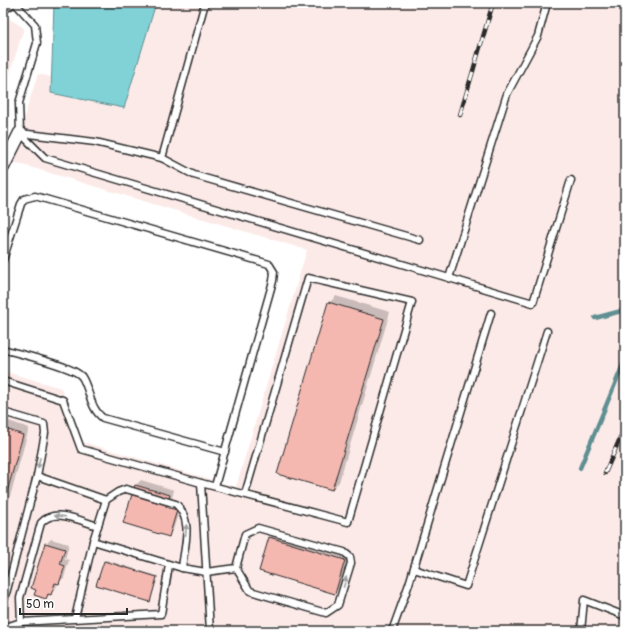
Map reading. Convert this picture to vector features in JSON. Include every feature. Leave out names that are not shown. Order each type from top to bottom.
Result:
[{"type":"street","points":[[3,167],[20,133]]},
{"type":"lane","points":[[3,10],[15,3],[36,25],[37,44],[19,103],[20,133],[45,158],[533,303],[571,180]]},
{"type":"lane","points":[[162,158],[205,3]]},
{"type":"lane","points":[[449,278],[507,94],[538,36],[547,3]]},
{"type":"lane","points":[[20,133],[95,142],[162,158],[194,175],[420,240]]},
{"type":"lane","points":[[3,260],[21,204],[24,199],[34,196],[269,264],[274,272],[273,281],[215,486]]},
{"type":"lane","points":[[3,381],[63,400],[81,449],[201,483],[348,522],[412,302],[308,278],[245,494]]},
{"type":"lane","points":[[392,631],[414,569],[491,313]]},
{"type":"lane","points":[[414,569],[466,586],[547,331]]},
{"type":"lane","points":[[3,349],[68,368],[81,376],[95,410],[103,418],[225,452]]},
{"type":"lane","points":[[3,412],[44,424],[45,433],[37,476],[3,605]]},
{"type":"lane","points":[[37,476],[106,500]]},
{"type":"lane","points":[[201,483],[210,631]]},
{"type":"lane","points":[[75,618],[93,541],[106,500],[126,489],[176,504],[182,510],[186,518],[187,527],[182,568]]},
{"type":"lane","points":[[21,622],[20,598],[41,524],[46,517],[59,515],[98,526]]},
{"type":"lane","points":[[258,528],[344,552],[350,557],[350,563],[338,605],[326,613],[250,591],[236,568],[245,534],[258,528]]},
{"type":"lane","points":[[93,541],[182,568],[206,572],[236,568]]},
{"type":"lane","points":[[3,628],[21,622],[161,614],[169,565]]},
{"type":"lane","points":[[581,631],[584,600],[625,616]]},
{"type":"shaded area","points":[[145,3],[625,3],[625,631],[354,631],[345,628],[325,631],[3,631],[3,371],[61,388],[83,442],[236,487],[307,250],[10,161],[38,74],[115,91]]},
{"type":"shaded area","points":[[3,15],[24,28],[3,95]]},
{"type":"water","points":[[54,3],[156,3],[124,108],[51,93]]},
{"type":"building","points":[[328,302],[384,319],[332,490],[277,474]]},
{"type":"building","points":[[3,428],[23,435],[3,506]]},
{"type":"building","points":[[135,485],[170,495],[166,507],[177,510],[169,537],[123,523]]},
{"type":"building","points":[[269,537],[345,560],[335,594],[259,571]]},
{"type":"building","points":[[45,543],[65,549],[60,564],[65,566],[59,584],[55,583],[51,595],[48,594],[46,599],[34,595],[36,590],[31,588]]},
{"type":"building","points":[[104,561],[157,577],[150,602],[96,585]]},
{"type":"waterway","points":[[595,318],[625,310]]},
{"type":"waterway","points":[[580,468],[625,360]]},
{"type":"railway","points":[[460,115],[493,3]]},
{"type":"railway","points":[[605,473],[625,427]]}]
